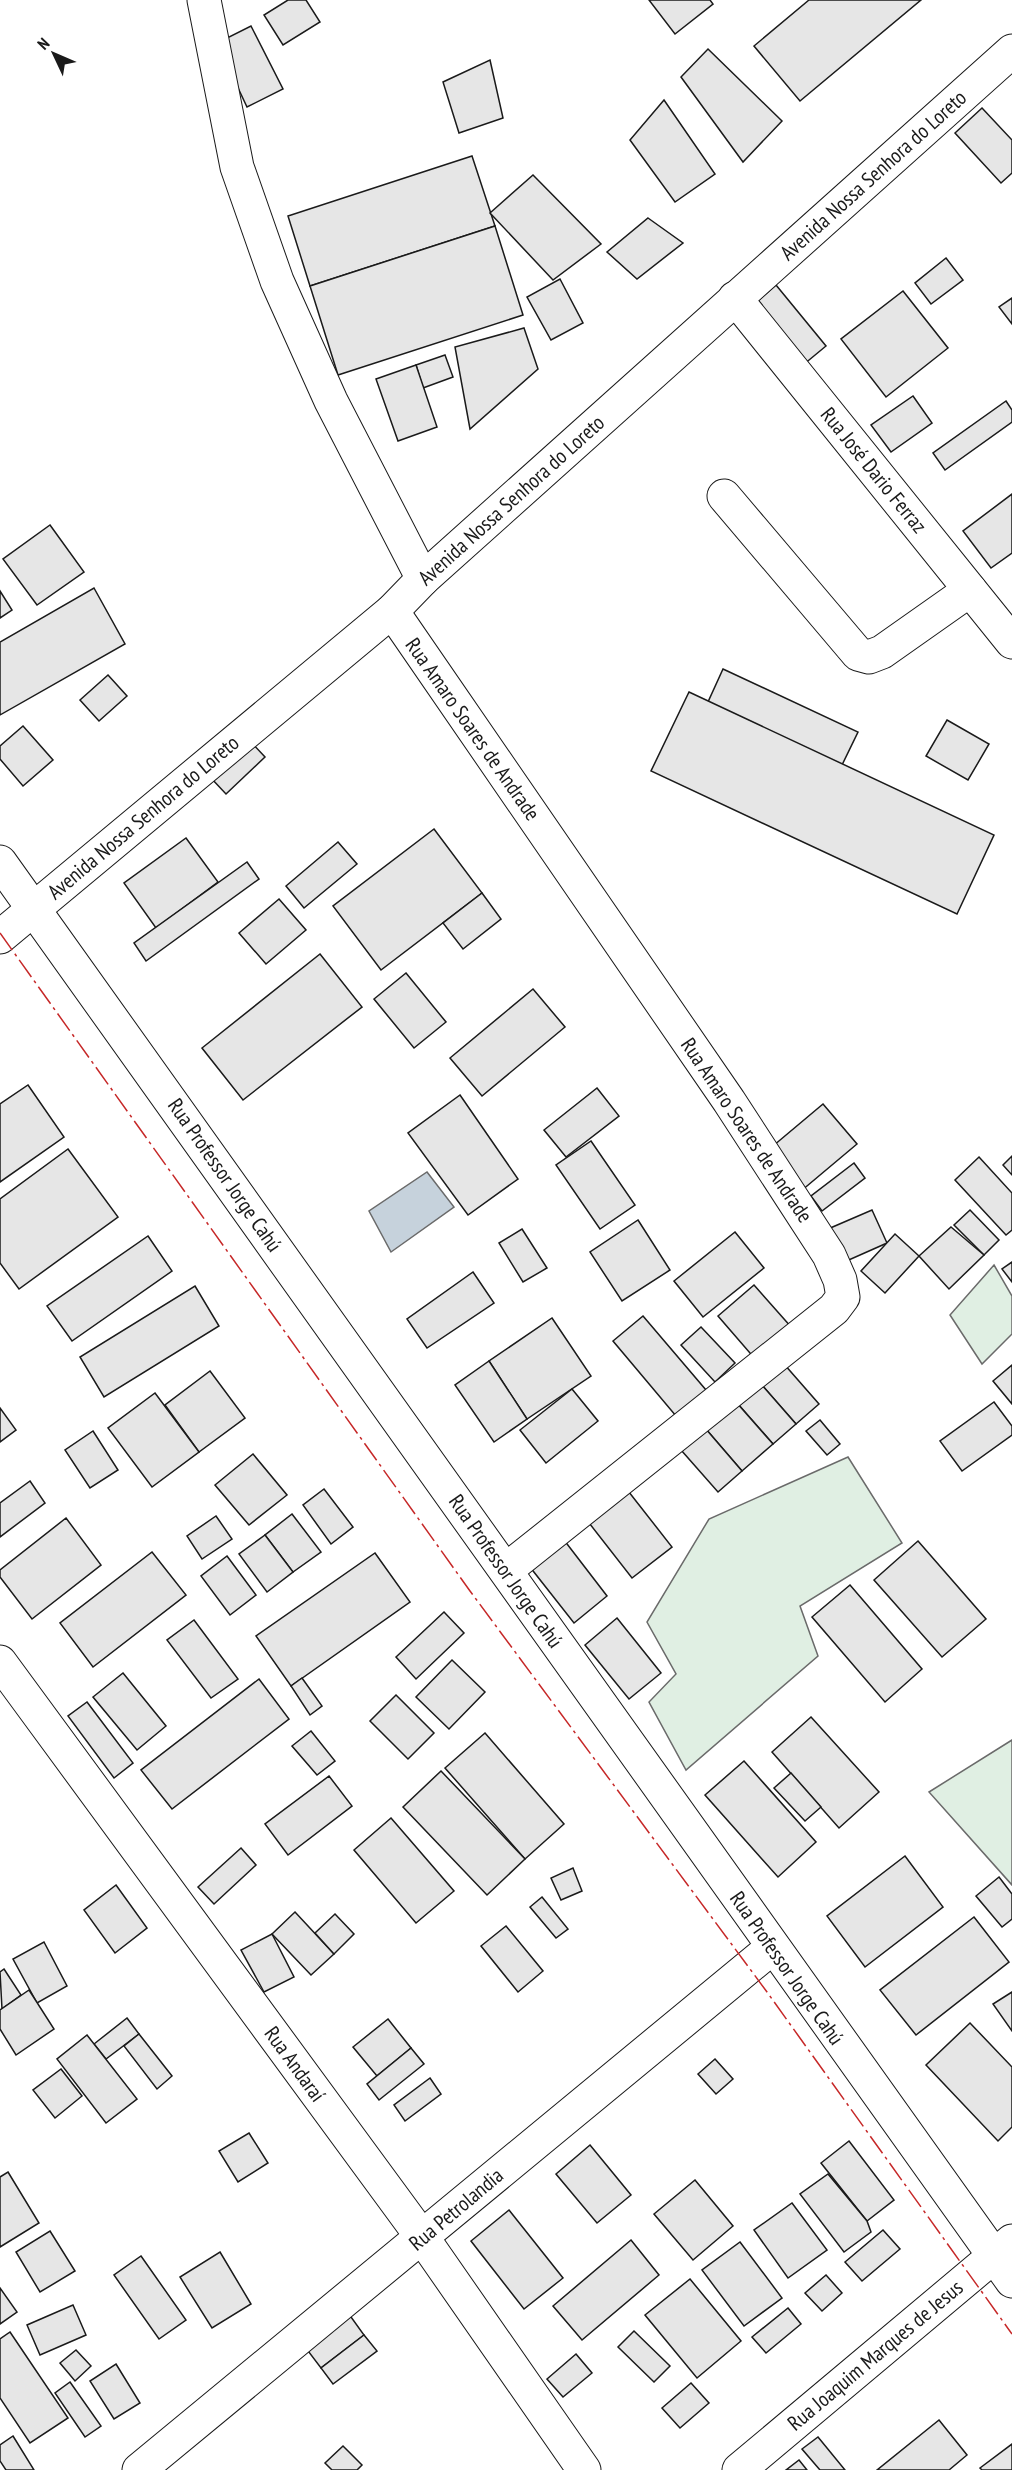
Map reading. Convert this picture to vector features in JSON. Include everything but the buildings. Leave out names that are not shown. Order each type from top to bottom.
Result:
[{"type":"street","points":[[204,0],[237,167],[277,281],[331,401],[423,579]]},
{"type":"street","name":"Avenida Nossa Senhora do Loreto","points":[[0,937],[392,611],[423,579],[1012,51]]},
{"type":"street","name":"Rua José Dario Ferraz","points":[[735,298],[1012,642]]},
{"type":"street","points":[[724,496],[858,654],[869,657],[882,652],[970,590]]},
{"type":"street","name":"Rua Amaro Soares de Andrade","points":[[392,611],[729,1101],[829,1255],[840,1280],[843,1297],[834,1309],[506,1570]]},
{"type":"street","name":"Rua Professor Jorge Cahú","points":[[0,862],[506,1570],[772,1947],[1006,2259]]},
{"type":"street","name":"Rua Andaraí","points":[[0,1662],[422,2237],[584,2470]]},
{"type":"street","name":"Rua Petrolandia","points":[[139,2470],[772,1947]]},
{"type":"street","name":"Rua Joaquim Marques de Jesus","points":[[739,2470],[1006,2259]]},
{"type":"green space","points":[[994,1265],[1012,1296],[1012,1334],[982,1364],[950,1315]]},
{"type":"green space","points":[[848,1457],[902,1543],[800,1606],[818,1656],[686,1770],[649,1702],[676,1674],[647,1622],[709,1519]]},
{"type":"green space","points":[[1012,1740],[1012,1885],[929,1792]]},
{"type":"shaded area","points":[[427,1172],[454,1207],[391,1252],[369,1211]]},
{"type":"power","points":[[0,933],[470,1591],[767,1992],[1012,2334]]}]
